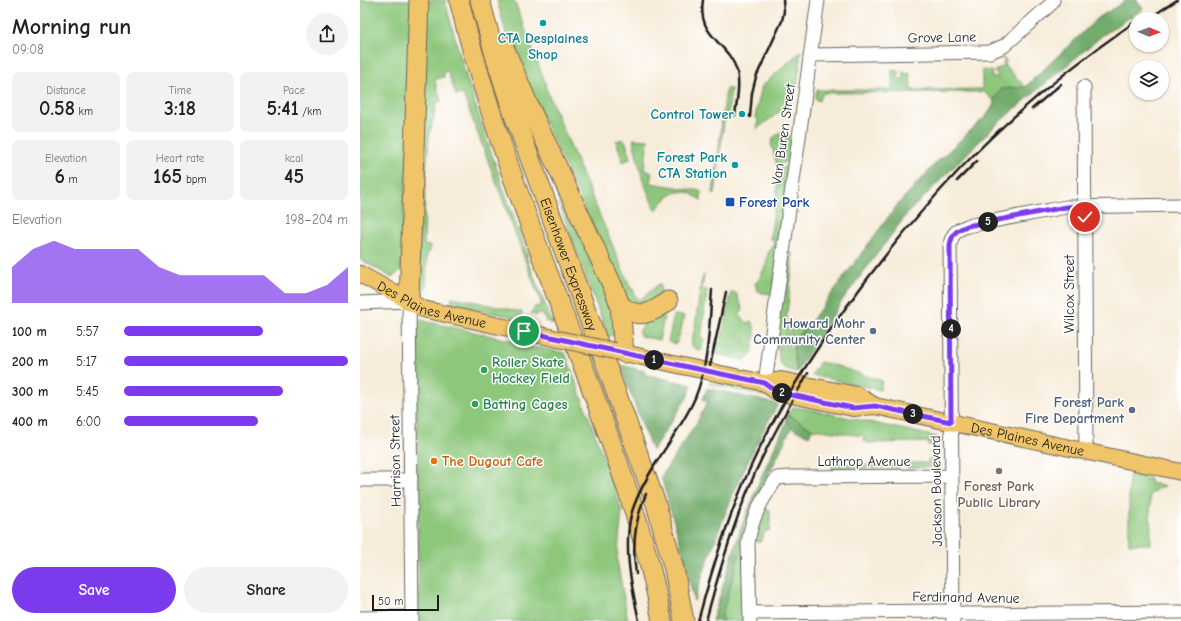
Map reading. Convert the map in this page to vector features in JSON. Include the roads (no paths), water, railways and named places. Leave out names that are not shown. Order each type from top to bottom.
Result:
[{"type":"highway","points":[[409,301],[419,0]]},
{"type":"highway","name":"Eisenhower Expressway","points":[[459,0],[471,49],[505,158],[626,483],[647,556],[662,621]]},
{"type":"highway","points":[[481,4],[503,45],[528,104],[614,289],[620,305],[619,352]]},
{"type":"highway","name":"Eisenhower Expressway","points":[[481,4],[514,115],[656,504],[674,569],[684,621]]},
{"type":"highway","points":[[620,305],[626,310],[636,314],[645,314],[658,309],[668,301]]},
{"type":"main road","name":"Des Plaines Avenue","points":[[360,274],[423,309],[765,383],[777,392],[823,402],[853,408],[875,406],[1181,472]]},
{"type":"street","name":"Van Buren Street","points":[[765,383],[818,0]]},
{"type":"street","name":"Grove Lane","points":[[811,55],[990,52],[1004,46],[1051,4],[1053,0]]},
{"type":"street","name":"Wilcox Street","points":[[1084,87],[1086,452]]},
{"type":"street","name":"Jackson Boulevard","points":[[953,617],[951,238],[959,229],[967,226],[1066,207],[1181,205]]},
{"type":"street","points":[[360,303],[409,301]]},
{"type":"street","name":"Harrison Street","points":[[409,301],[412,619]]},
{"type":"street","name":"Lathrop Avenue","points":[[750,617],[749,533],[756,512],[765,495],[777,478],[952,476]]},
{"type":"street","points":[[360,480],[411,480]]},
{"type":"street","name":"Ferdinand Avenue","points":[[750,617],[942,611],[953,617],[967,614],[1181,612]]},
{"type":"street","points":[[360,618],[412,619]]},
{"type":"railway","points":[[703,0],[702,13],[705,23],[714,38],[733,61],[737,71],[738,87],[735,115]]},
{"type":"railway","points":[[750,117],[752,93],[756,77],[782,21],[784,11],[783,0]]},
{"type":"railway","points":[[1159,12],[1177,0]]},
{"type":"railway","points":[[698,621],[724,534],[749,470],[779,412],[800,376],[847,306],[916,218],[981,147],[1023,108],[1067,72],[1129,26]]},
{"type":"railway","points":[[1032,109],[1061,84]]},
{"type":"railway","points":[[957,181],[977,161]]},
{"type":"railway","points":[[639,621],[631,582],[628,555],[631,515],[645,482],[682,423],[691,407],[700,385],[706,358],[712,290]]},
{"type":"railway","points":[[710,366],[726,292]]},
{"type":"railway","points":[[706,621],[716,584],[747,491],[773,435],[808,373]]},
{"type":"railway","points":[[636,574],[634,554],[635,533],[639,513],[646,494]]},
{"type":"place","name":"CTA Desplaines Shop","points":[[543,23]]},
{"type":"place","name":"Control Tower","points":[[742,114]]},
{"type":"place","name":"Forest Park CTA Station","points":[[735,165]]},
{"type":"place","name":"Forest Park","points":[[730,202]]},
{"type":"place","name":"Howard Mohr Community Center","points":[[873,331]]},
{"type":"place","name":"Roller Skate Hockey Field","points":[[484,370]]},
{"type":"place","name":"Batting Cages","points":[[475,404]]},
{"type":"place","name":"Forest Park Fire Department","points":[[1132,410]]},
{"type":"place","name":"The Dugout Cafe","points":[[434,461]]},
{"type":"place","name":"Forest Park Public Library","points":[[999,471]]}]
